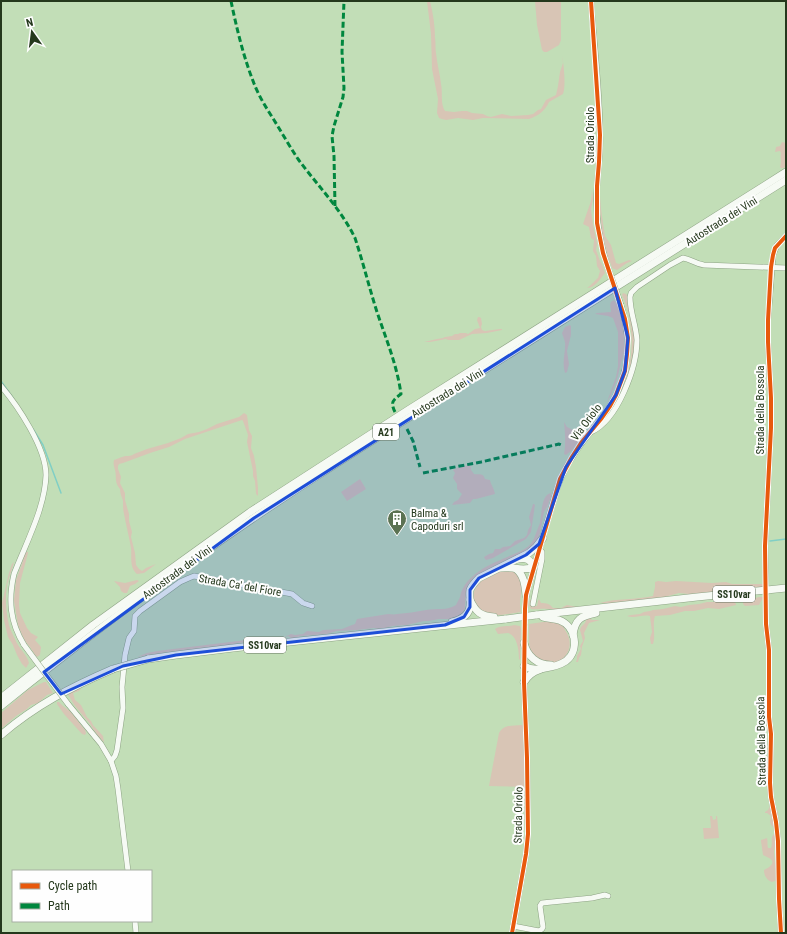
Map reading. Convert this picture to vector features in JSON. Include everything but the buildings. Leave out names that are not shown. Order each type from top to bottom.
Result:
[{"type":"highway","name":"Autostrada dei Vini","points":[[1,698],[92,625],[250,512],[408,410],[786,172]]},
{"type":"highway","name":"Autostrada dei Vini","points":[[1,706],[120,613],[254,518],[405,420],[786,180]]},
{"type":"highway","points":[[445,626],[449,622],[460,620],[469,611],[470,590],[482,576],[532,550],[543,538]]},
{"type":"highway","points":[[495,569],[507,567],[527,569],[534,567],[527,559],[516,559]]},
{"type":"highway","points":[[516,569],[521,575],[526,595]]},
{"type":"highway","name":"SS10var","points":[[1,735],[12,725],[42,704],[85,681],[113,669],[148,659],[176,654],[536,615],[546,616],[602,608],[786,588]]},
{"type":"highway","points":[[470,600],[473,607],[483,616],[506,619]]},
{"type":"highway","points":[[573,635],[578,620],[582,616],[598,612],[602,608]]},
{"type":"highway","points":[[524,666],[532,663],[539,666],[555,666],[561,664],[570,657],[574,646],[571,630],[558,620],[546,616]]},
{"type":"highway","points":[[524,643],[528,652],[539,666]]},
{"type":"highway","points":[[524,682],[527,676],[539,666]]},
{"type":"street","name":"Strada Oriolo","points":[[591,1],[600,135],[596,212],[600,242],[608,268]]},
{"type":"street","name":"Strada della Bossola","points":[[766,589],[765,546],[771,428],[768,320],[771,267],[775,248],[786,236]]},
{"type":"street","points":[[589,433],[596,430],[605,422],[620,398],[630,377],[636,357],[637,338],[630,297],[631,293],[637,287],[683,258],[687,258],[704,265],[786,268]]},
{"type":"street","name":"Via Oriolo","points":[[524,609],[526,595],[560,479],[581,443],[610,406],[625,371],[628,338],[625,319],[608,268]]},
{"type":"street","points":[[1,386],[19,410],[33,433],[41,451],[46,473],[38,513],[14,574],[11,598],[12,617],[18,635],[24,646],[68,704],[101,744],[111,761],[116,776],[128,870]]},
{"type":"street","points":[[533,604],[542,559],[542,552],[539,549]]},
{"type":"street","name":"Strada Ca' del Fiore","points":[[111,761],[117,750],[123,708],[122,688],[125,655],[130,638],[134,631],[135,616],[140,611],[180,582],[194,576],[292,594],[303,603],[312,606]]},
{"type":"street","name":"Strada della Bossola","points":[[766,596],[766,624],[769,650],[769,717],[771,734],[770,783],[778,841],[781,933]]},
{"type":"street","points":[[524,682],[525,626]]},
{"type":"street","name":"Strada Oriolo","points":[[512,933],[526,854],[528,834],[524,682]]},
{"type":"street","points":[[513,926],[539,931],[542,930],[543,927],[540,906],[542,903],[592,898],[605,895],[608,896]]},
{"type":"street","points":[[135,922],[136,933]]},
{"type":"highlighted area","points":[[615,288],[628,338],[625,371],[616,395],[566,467],[539,544],[526,555],[479,578],[470,590],[470,607],[464,617],[445,625],[176,655],[123,666],[61,694],[44,672],[254,518]]},
{"type":"shaded area","points":[[427,1],[430,1],[433,15],[436,51],[442,87],[443,108],[445,111],[467,111],[491,117],[502,114],[511,116],[533,114],[541,109],[546,100],[556,95],[563,64],[565,81],[564,91],[563,94],[549,102],[541,113],[529,119],[483,118],[473,120],[458,118],[446,120],[439,118],[437,113],[438,99],[432,69],[431,34]]},
{"type":"shaded area","points":[[535,1],[561,1],[561,40],[559,45],[547,52],[542,50],[537,25]]},
{"type":"shaded area","points":[[782,142],[786,143],[786,165],[784,168],[780,167],[780,151],[775,152],[776,147],[780,146]]},
{"type":"shaded area","points":[[599,184],[605,236],[611,245],[616,263],[619,264],[629,260],[632,261],[617,270],[612,268],[602,232]]},
{"type":"shaded area","points":[[592,190],[593,199],[591,210],[597,244],[596,250],[605,273],[595,285],[587,288],[598,278],[600,271],[593,251],[594,240],[591,238],[589,227],[583,224],[591,201]]},
{"type":"shaded area","points":[[623,293],[628,297],[635,333],[632,362],[624,387],[631,355],[632,337],[630,319],[622,295]]},
{"type":"shaded area","points":[[614,300],[618,305],[624,330],[624,353],[617,379],[607,402],[616,377],[618,366],[618,332],[613,318],[595,314],[611,312],[610,303]]},
{"type":"shaded area","points":[[479,317],[481,318],[482,330],[502,330],[472,334],[459,340],[446,339],[424,342],[460,333],[468,334],[475,329],[480,328],[477,320]]},
{"type":"shaded area","points":[[570,325],[571,335],[567,351],[569,364],[567,372],[565,373],[565,343],[562,333],[565,327]]},
{"type":"shaded area","points":[[244,413],[247,415],[249,430],[252,436],[251,448],[256,467],[258,496],[256,494],[255,481],[247,442],[248,435],[242,420],[185,439],[169,447],[119,464],[118,469],[121,477],[120,483],[125,493],[136,565],[142,571],[156,564],[144,573],[137,574],[134,571],[131,562],[131,548],[123,501],[120,489],[116,482],[114,460],[168,443],[188,434],[199,432],[239,417]]},
{"type":"shaded area","points":[[564,422],[567,427],[582,433],[583,435],[571,451],[566,455],[564,454]]},
{"type":"shaded area","points":[[466,466],[471,467],[474,474],[482,475],[485,479],[490,480],[495,494],[473,499],[470,503],[452,505],[462,494],[457,489],[457,484],[453,478],[455,473],[453,470]]},
{"type":"shaded area","points":[[360,479],[366,489],[347,501],[341,492]]},
{"type":"shaded area","points":[[551,493],[548,505],[544,512],[537,542],[523,552],[474,577],[466,590],[465,608],[463,614],[453,619],[424,621],[378,629],[337,631],[327,634],[294,638],[288,636],[282,638],[291,634],[303,634],[307,631],[319,632],[323,630],[342,629],[355,624],[357,619],[361,618],[453,607],[460,598],[463,588],[476,574],[493,563],[521,551],[531,544],[540,523],[545,497]]},
{"type":"shaded area","points":[[533,504],[535,505],[531,532],[526,539],[493,558],[486,560],[484,557],[493,553],[495,549],[510,546],[515,541],[524,538],[527,535],[531,525],[529,517]]},
{"type":"shaded area","points":[[25,552],[28,553],[20,583],[20,613],[27,628],[31,633],[38,637],[35,640],[41,647],[40,655],[37,657],[22,635],[18,625],[14,601],[16,580]]},
{"type":"shaded area","points":[[14,562],[7,585],[7,610],[11,630],[16,642],[29,663],[26,668],[22,664],[8,637],[2,603],[9,573]]},
{"type":"shaded area","points":[[501,570],[514,572],[518,575],[522,586],[520,603],[521,612],[492,615],[480,611],[475,605],[474,593],[477,586],[484,579]]},
{"type":"shaded area","points":[[137,580],[139,581],[130,586],[127,593],[121,591],[120,587],[114,581],[125,583]]},
{"type":"shaded area","points":[[655,582],[712,583],[726,582],[732,584],[762,584],[764,586],[759,588],[709,593],[679,593],[657,599],[615,604],[600,603],[613,600],[653,596]]},
{"type":"shaded area","points":[[764,597],[759,605],[745,606],[743,604],[744,599]]},
{"type":"shaded area","points":[[539,599],[541,603],[548,604],[553,608],[561,608],[567,605],[582,608],[531,609],[529,605],[530,600],[533,606],[537,606]]},
{"type":"shaded area","points":[[732,599],[736,605],[719,609],[708,608],[685,611],[670,615],[655,616],[653,644],[651,644],[650,638],[652,632],[650,616],[627,616],[675,606],[681,607]]},
{"type":"shaded area","points":[[587,618],[592,620],[600,620],[589,623],[584,633],[585,638],[581,655],[578,662],[576,662],[577,656],[581,649],[580,646],[583,641],[580,630]]},
{"type":"shaded area","points":[[550,621],[564,627],[569,638],[570,646],[563,659],[550,664],[543,663],[531,651],[529,624]]},
{"type":"shaded area","points":[[514,625],[520,626],[521,629],[519,660],[519,653],[514,637],[508,633],[498,634],[495,629]]},
{"type":"shaded area","points":[[275,637],[282,638],[260,641],[257,640]]},
{"type":"shaded area","points":[[246,640],[252,641],[220,647],[168,652],[137,657],[157,651]]},
{"type":"shaded area","points":[[46,682],[53,693],[47,695],[38,703],[31,705],[1,729],[1,713],[28,690]]},
{"type":"shaded area","points":[[80,688],[81,689],[79,691],[73,693],[75,700],[81,705],[87,717],[103,736],[104,742],[68,695]]},
{"type":"shaded area","points":[[57,702],[71,712],[85,730],[85,735],[82,734],[64,714]]},
{"type":"shaded area","points":[[522,725],[525,758],[524,787],[489,786],[499,733],[503,728]]},
{"type":"shaded area","points":[[770,806],[775,807],[778,812],[779,823],[776,831],[774,852],[778,880],[772,882],[766,878],[764,870],[770,866],[772,861],[763,855],[761,841],[767,838],[768,848],[771,848],[774,828],[770,822],[771,816],[765,813]]},
{"type":"shaded area","points":[[710,816],[712,816],[713,820],[716,819],[717,816],[719,838],[704,839],[703,828],[711,828]]},
{"type":"waterway","points":[[1,381],[13,398]]},
{"type":"waterway","points":[[33,429],[43,445],[61,493]]},
{"type":"waterway","points":[[770,541],[786,539]]},
{"type":"marked path","points":[[231,1],[244,55],[259,95],[298,159],[336,207],[355,238],[397,373],[401,394],[393,402],[395,412]]},
{"type":"marked path","points":[[335,206],[332,136],[343,97],[344,88],[342,52],[344,1]]},
{"type":"marked path","points":[[407,429],[413,441],[420,467]]},
{"type":"marked path","points":[[423,473],[481,462],[559,444],[563,446]]},
{"type":"cycle path","points":[[512,933],[526,854],[528,834],[524,682],[526,595],[560,479],[581,443],[601,419],[616,395],[625,371],[627,354],[628,338],[625,319],[603,253],[597,223],[597,186],[600,135],[591,1]]},
{"type":"cycle path","points":[[781,933],[778,841],[770,783],[771,734],[769,717],[769,650],[766,624],[765,546],[771,428],[768,342],[771,267],[775,248],[786,236]]},
{"type":"place","name":"Balma & Capoduri srl","points":[[397,536]]}]
